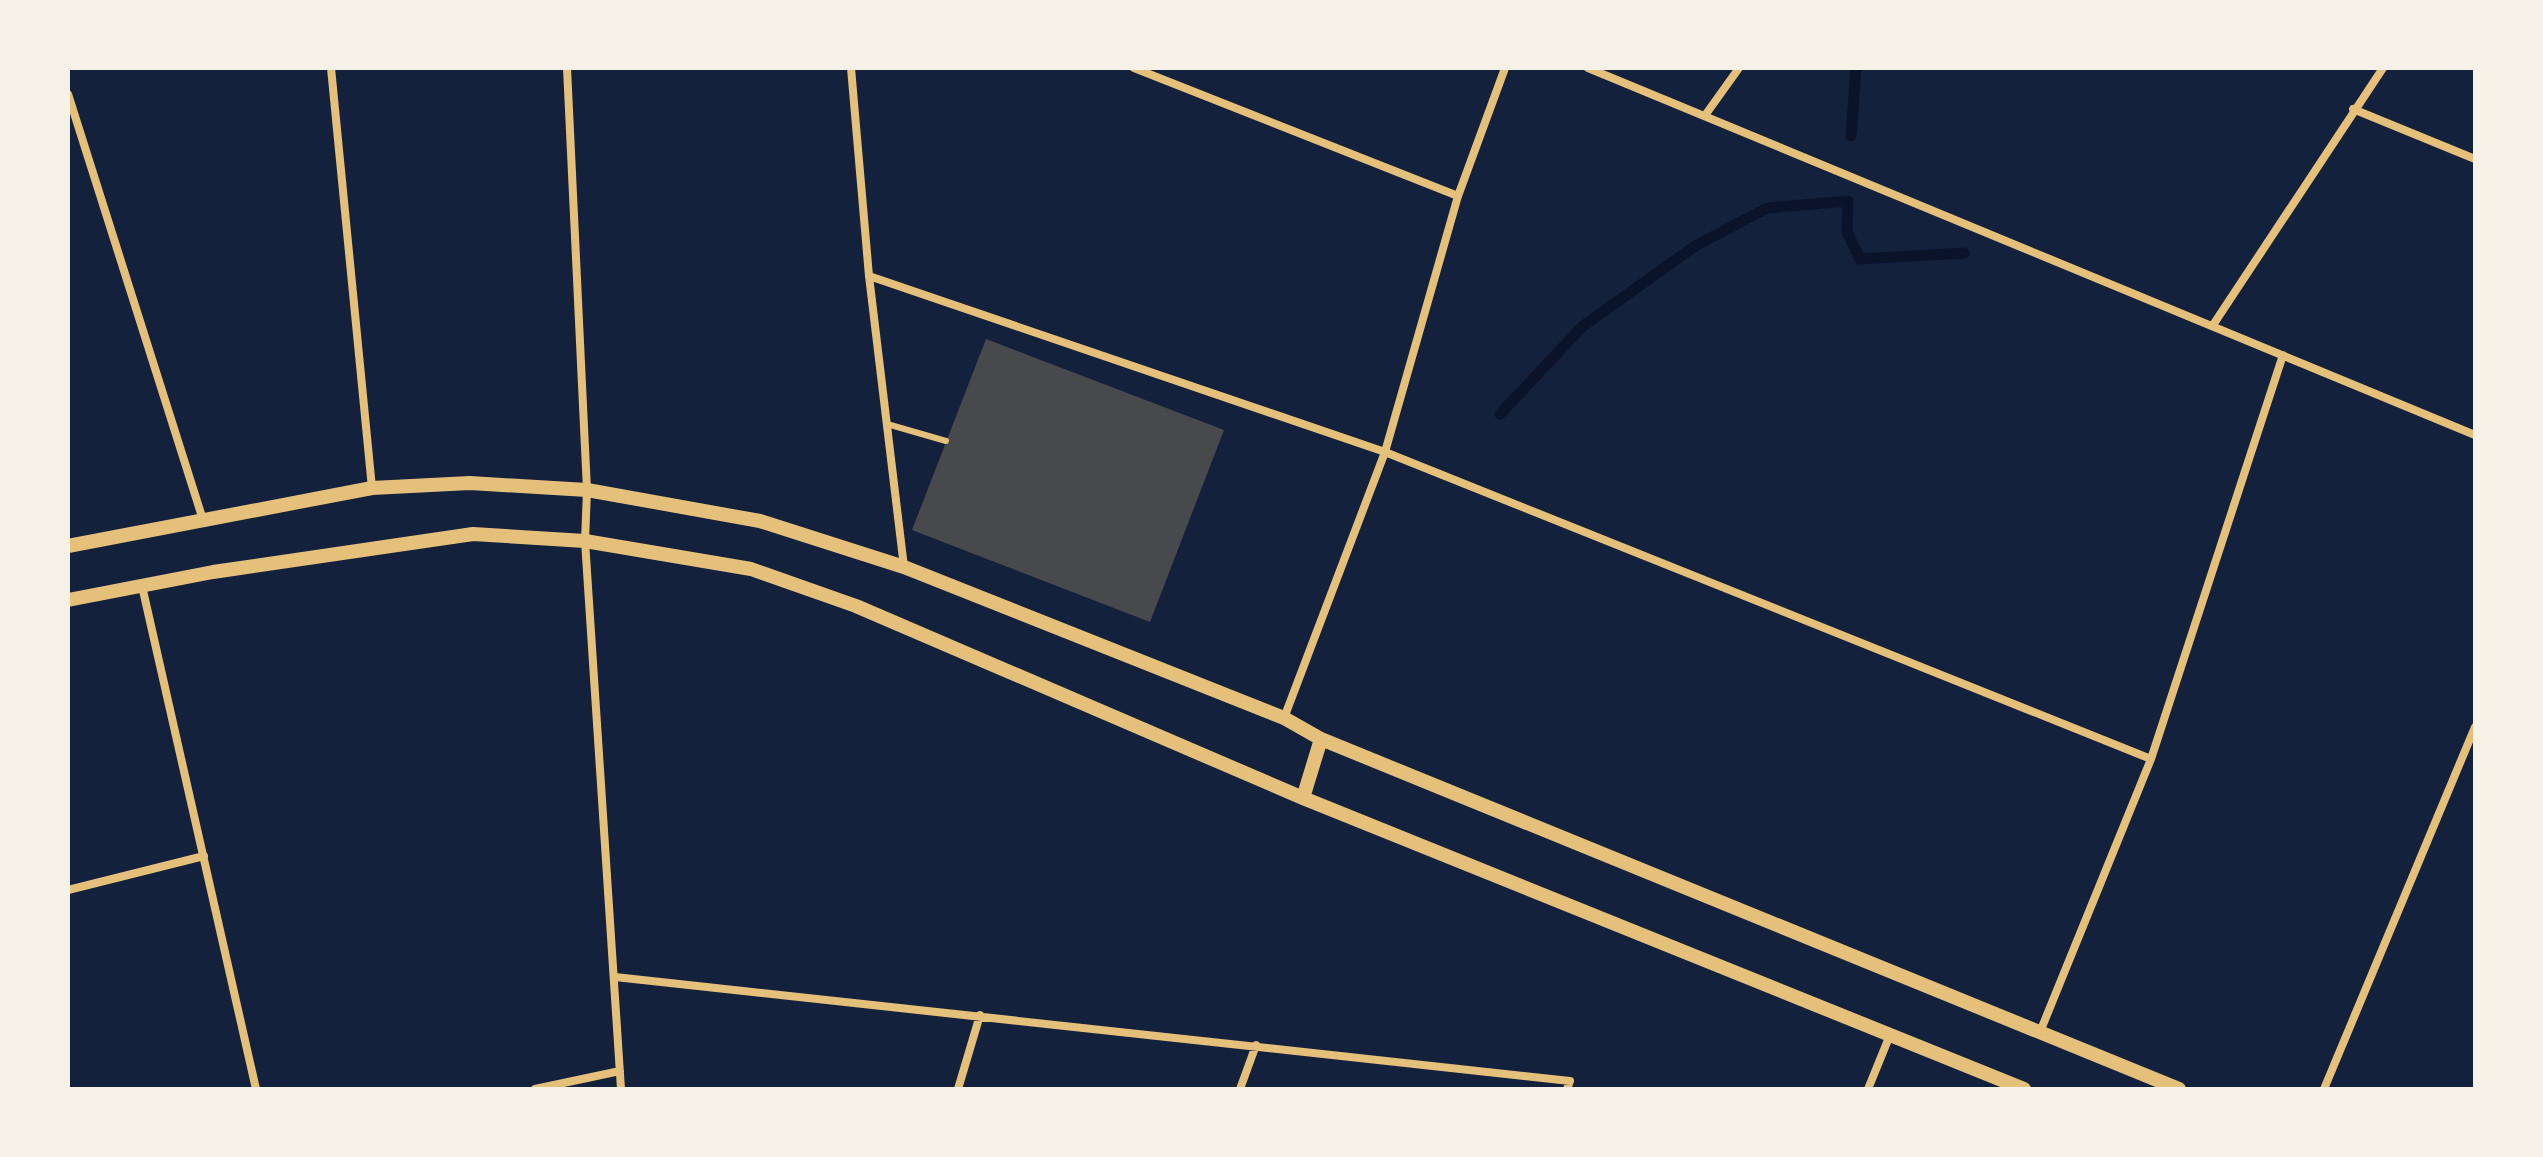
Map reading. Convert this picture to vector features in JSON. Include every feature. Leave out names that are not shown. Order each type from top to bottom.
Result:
[{"type":"street","points":[[331,68],[372,488]]},
{"type":"street","points":[[567,68],[587,490],[585,541],[621,1089]]},
{"type":"street","points":[[851,68],[869,276],[904,567]]},
{"type":"street","points":[[1134,68],[1458,196]]},
{"type":"street","points":[[1284,718],[1385,452],[1458,196],[1505,68]]},
{"type":"street","points":[[1588,68],[1706,114],[2475,435]]},
{"type":"street","points":[[1706,114],[1739,68]]},
{"type":"street","points":[[2213,325],[2353,109],[2383,68]]},
{"type":"street","points":[[68,94],[204,523]]},
{"type":"street","points":[[2353,109],[2475,159]]},
{"type":"street","points":[[869,276],[1385,452],[2151,759]]},
{"type":"street","points":[[2040,1032],[2151,759],[2283,355]]},
{"type":"street","points":[[68,546],[204,523],[372,488],[470,483],[587,490],[760,521],[904,567],[1284,718],[1321,739],[2179,1089]]},
{"type":"street","points":[[68,600],[213,572],[473,534],[585,541],[751,569],[856,606],[1303,798],[2024,1089]]},
{"type":"street","points":[[142,586],[256,1089]]},
{"type":"street","points":[[2324,1089],[2475,727]]},
{"type":"street","points":[[1303,798],[1321,739]]},
{"type":"street","points":[[68,890],[204,856]]},
{"type":"street","points":[[615,977],[1256,1045],[1569,1085]]},
{"type":"street","points":[[958,1089],[980,1015]]},
{"type":"street","points":[[1868,1089],[1890,1035]]},
{"type":"street","points":[[1240,1089],[1256,1045]]},
{"type":"street","points":[[535,1089],[620,1071]]},
{"type":"lane","points":[[887,424],[946,441]]},
{"type":"building","points":[[986,339],[1224,430],[1150,622],[912,530]]},
{"type":"waterway","points":[[1851,136],[1856,68]]},
{"type":"waterway","points":[[1500,414],[1583,326],[1695,246],[1767,208],[1848,201],[1847,232],[1860,259],[1964,253]]}]
